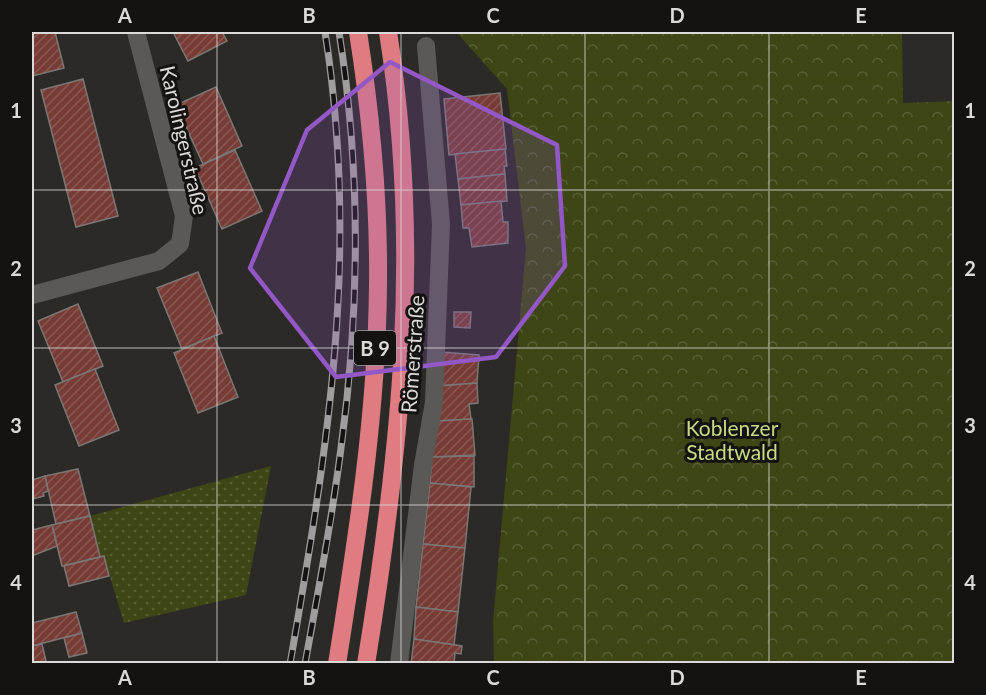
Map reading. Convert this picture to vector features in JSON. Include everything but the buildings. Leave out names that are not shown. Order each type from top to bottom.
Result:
[{"type":"highway","name":"B 9","points":[[337,663],[368,450],[378,285],[373,142],[358,32]]},
{"type":"highway","name":"B 9","points":[[366,663],[396,456],[407,282],[402,136],[388,32]]},
{"type":"street","name":"Karolingerstraße","points":[[32,295],[159,261],[180,244],[184,216],[136,32]]},
{"type":"street","name":"Römerstraße","points":[[399,663],[423,465],[434,402],[441,224],[426,46]]},
{"type":"highlighted area","points":[[390,62],[557,145],[565,266],[496,357],[336,377],[250,268],[307,130]]},
{"type":"green space","name":"Koblenzer Stadtwald","points":[[456,32],[902,32],[903,103],[954,101],[954,663],[494,663],[493,622],[526,249],[507,89]]},
{"type":"green space","points":[[271,466],[246,595],[124,623],[104,557],[100,557],[90,516]]},
{"type":"railway","points":[[290,664],[316,504],[335,349],[340,193],[335,114],[325,32]]},
{"type":"railway","points":[[305,664],[337,475],[347,396],[355,292],[351,136],[339,32]]}]
